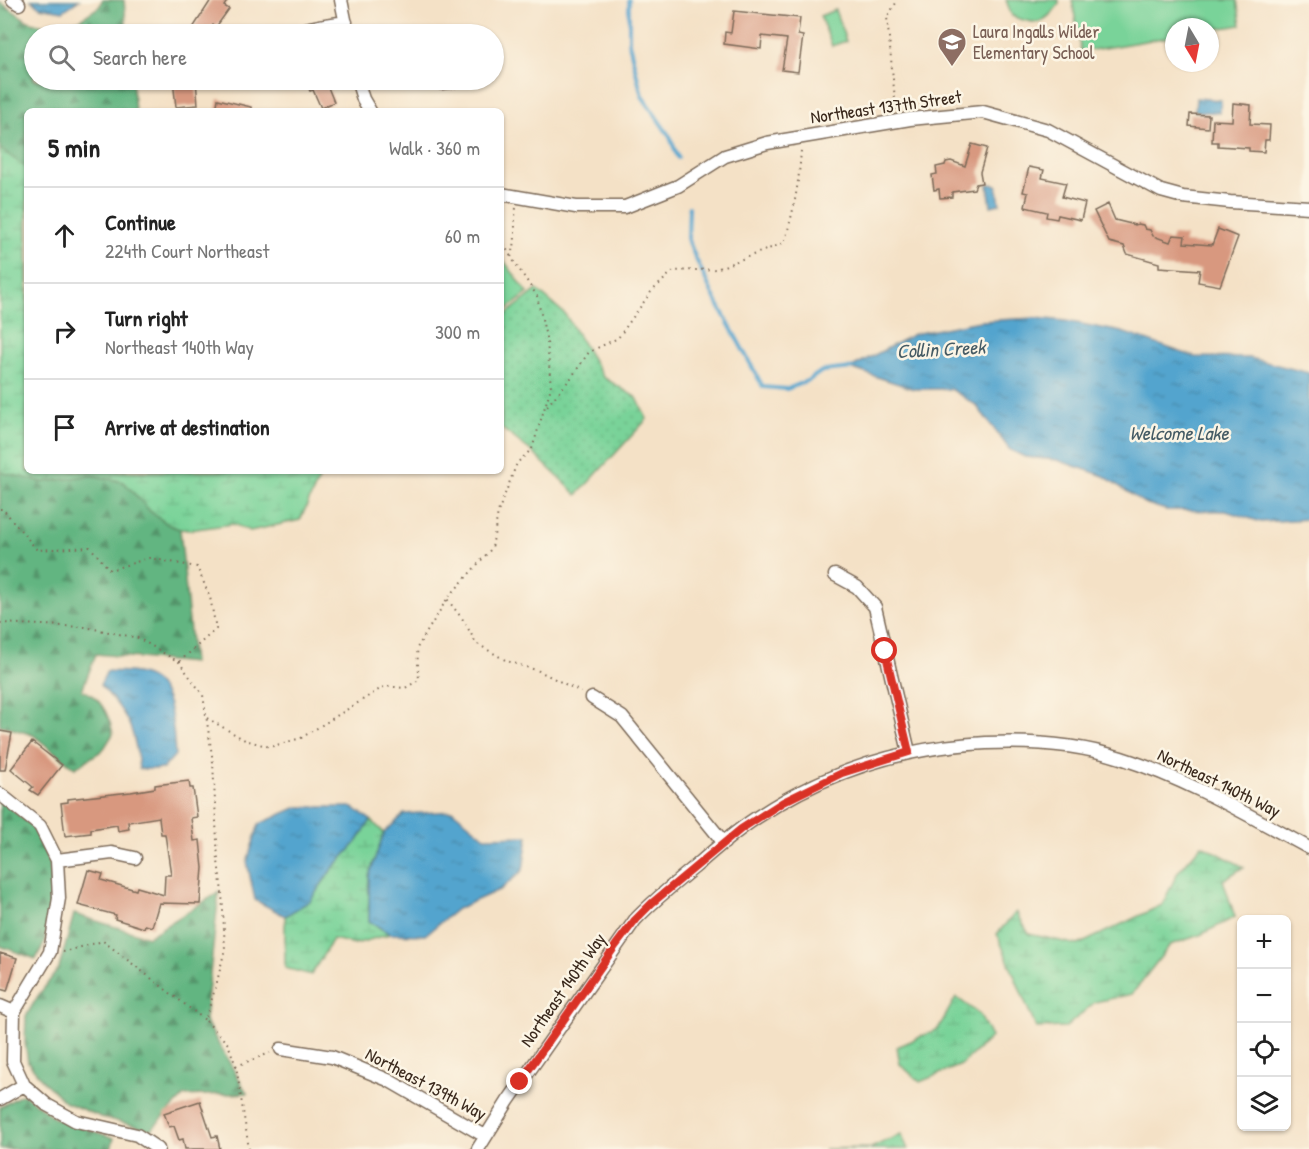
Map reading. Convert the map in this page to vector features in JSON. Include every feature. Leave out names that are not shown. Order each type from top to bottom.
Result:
[{"type":"street","points":[[341,0],[346,24]]},
{"type":"street","points":[[360,90],[368,108]]},
{"type":"street","name":"Northeast 137th Street","points":[[504,195],[576,207],[626,207],[678,186],[725,156],[767,143],[897,121],[983,112],[1048,130],[1161,191],[1230,202],[1309,207]]},
{"type":"street","points":[[835,575],[857,587],[875,607],[909,752]]},
{"type":"street","points":[[592,698],[622,717],[724,843]]},
{"type":"street","name":"Northeast 140th Way","points":[[478,1149],[635,920],[652,903],[764,813],[815,785],[870,763],[909,752],[965,744],[1011,742],[1059,746],[1120,757],[1187,783],[1309,848]]},
{"type":"street","points":[[0,794],[40,826],[57,860],[59,898],[50,952],[14,1012],[13,1061],[24,1085],[47,1105],[76,1121],[137,1135],[158,1149]]},
{"type":"street","points":[[57,860],[112,853],[135,858]]},
{"type":"street","points":[[0,1006],[14,1012]]},
{"type":"street","name":"Northeast 139th Way","points":[[281,1049],[332,1057],[388,1080],[485,1136]]},
{"type":"street","points":[[0,1099],[24,1085]]},
{"type":"path","points":[[897,121],[887,17],[898,0]]},
{"type":"path","points":[[545,408],[571,378],[589,352],[618,339],[651,292],[673,271],[716,269],[784,243],[799,179],[802,138]]},
{"type":"path","points":[[511,257],[516,246],[513,222],[518,197]]},
{"type":"path","points":[[207,718],[245,740],[270,747],[301,738],[385,686],[405,688],[419,680],[417,648],[447,599],[492,548],[498,512],[517,463],[532,449],[551,387],[547,342],[537,296],[504,244]]},
{"type":"path","points":[[0,509],[3,509],[37,550],[90,547],[110,570],[149,558],[196,567],[210,597],[216,629],[179,662]]},
{"type":"path","points":[[447,599],[477,643],[507,661],[539,671],[592,698]]},
{"type":"path","points":[[0,623],[85,627],[138,638],[179,662],[203,695],[213,762],[225,949],[205,1020]]},
{"type":"path","points":[[50,952],[69,951],[103,941],[205,1020],[228,1044],[236,1066],[249,1149]]},
{"type":"path","points":[[236,1066],[281,1049]]},
{"type":"green space","points":[[102,0],[124,0],[126,24],[62,24],[79,20],[100,6]]},
{"type":"green space","points":[[1006,0],[1059,0],[1059,4],[1044,20],[1033,22],[1012,16]]},
{"type":"green space","points":[[1072,0],[1237,0],[1241,25],[1219,29],[1219,18],[1165,18],[1165,38],[1081,52]]},
{"type":"green space","points":[[0,2],[28,21],[38,24],[24,24],[24,90],[133,90],[135,108],[24,108],[24,167],[0,149]]},
{"type":"green space","points":[[835,10],[846,41],[832,46],[820,16]]},
{"type":"green space","points":[[0,149],[24,166],[24,474],[322,474],[300,520],[250,531],[233,524],[189,530],[169,525],[151,512],[124,482],[92,475],[44,482],[0,472]]},
{"type":"green space","points":[[504,261],[528,293],[504,312]]},
{"type":"green space","points":[[537,290],[565,314],[603,377],[637,398],[647,419],[577,495],[531,451],[504,430],[504,316]]},
{"type":"green space","points":[[0,472],[44,482],[92,475],[124,482],[151,512],[169,525],[180,529],[193,663],[96,654],[82,690],[94,697],[103,707],[113,734],[103,750],[75,768],[33,735],[0,725]]},
{"type":"green space","points":[[0,799],[36,830],[50,864],[52,889],[49,918],[44,944],[36,959],[0,946]]},
{"type":"green space","points":[[371,820],[384,833],[369,876],[369,921],[390,934],[355,944],[333,939],[311,975],[285,968],[285,916],[310,901],[332,869],[357,842]]},
{"type":"green space","points":[[1202,845],[1244,867],[1223,880],[1235,917],[1200,935],[1170,945],[1132,994],[1095,1002],[1066,1027],[1036,1028],[997,934],[1016,912],[1029,934],[1078,945],[1162,905],[1178,872]]},
{"type":"green space","points":[[219,892],[205,1020],[247,1093],[184,1096],[151,1130],[101,1117],[65,1102],[43,1081],[28,1062],[25,1043],[26,1016],[59,968],[74,914],[148,937]]},
{"type":"green space","points":[[956,997],[979,1014],[991,1037],[961,1065],[920,1082],[900,1064],[897,1047],[938,1029]]},
{"type":"green space","points":[[21,1095],[26,1096],[54,1118],[114,1138],[111,1149],[0,1149],[0,1107]]},
{"type":"green space","points":[[901,1134],[908,1149],[824,1149],[871,1148]]},
{"type":"water","points":[[31,0],[79,0],[63,11],[40,7]]},
{"type":"water","points":[[1196,98],[1221,100],[1220,113],[1195,111]]},
{"type":"water","points":[[988,184],[997,185],[1000,204],[991,206]]},
{"type":"water","name":"Welcome Lake","points":[[1036,318],[1066,321],[1122,332],[1195,357],[1250,358],[1309,373],[1309,519],[1261,522],[1226,511],[1166,510],[1144,503],[1104,476],[1057,460],[1025,457],[1010,450],[976,405],[951,389],[914,389],[850,368],[914,334],[980,321]]},
{"type":"water","points":[[107,671],[136,673],[151,679],[160,686],[172,719],[175,755],[163,769],[139,769],[132,732],[124,714],[100,685]]},
{"type":"water","points":[[298,807],[352,807],[371,820],[357,842],[332,869],[310,901],[285,916],[255,900],[247,862],[259,824]]},
{"type":"water","points":[[453,811],[485,837],[528,836],[523,870],[501,889],[457,909],[425,935],[390,934],[369,921],[369,876],[384,833],[404,814]]},
{"type":"building","points":[[211,0],[228,0],[224,6],[229,9],[218,24],[196,24]]},
{"type":"building","points":[[734,11],[800,18],[798,35],[803,36],[798,72],[782,70],[787,39],[762,36],[761,49],[724,44],[725,32],[731,33]]},
{"type":"building","points":[[174,90],[197,90],[198,105],[176,107]]},
{"type":"building","points":[[313,90],[329,90],[334,102],[321,108]]},
{"type":"building","points":[[218,99],[251,107],[251,108],[216,108]]},
{"type":"building","points":[[1233,103],[1251,105],[1250,124],[1270,125],[1269,140],[1265,140],[1264,152],[1249,151],[1249,148],[1218,146],[1218,142],[1212,142],[1213,120],[1232,121]]},
{"type":"building","points":[[1190,114],[1209,115],[1208,128],[1189,126]]},
{"type":"building","points":[[972,144],[987,148],[980,172],[982,183],[976,184],[974,189],[952,192],[952,197],[940,198],[939,189],[934,190],[932,175],[937,174],[936,167],[951,161],[965,166]]},
{"type":"building","points":[[1029,167],[1044,170],[1042,178],[1066,183],[1062,197],[1085,203],[1081,220],[1058,215],[1057,219],[1046,217],[1047,212],[1025,207],[1028,193],[1023,192]]},
{"type":"building","points":[[1108,204],[1115,220],[1143,225],[1145,229],[1150,230],[1153,236],[1170,242],[1173,235],[1185,236],[1184,243],[1212,245],[1218,229],[1238,237],[1220,286],[1198,282],[1200,270],[1159,267],[1159,263],[1127,254],[1124,246],[1109,242],[1094,211]]},
{"type":"building","points":[[0,731],[12,733],[5,770],[0,770]]},
{"type":"building","points":[[32,742],[62,765],[38,795],[30,790],[33,787],[11,769]]},
{"type":"building","points":[[189,781],[190,788],[193,788],[197,817],[191,818],[194,841],[200,840],[203,868],[200,904],[159,903],[152,927],[145,925],[144,928],[115,919],[116,915],[78,905],[88,870],[103,874],[101,880],[164,895],[165,875],[171,875],[165,834],[161,834],[159,817],[128,822],[129,829],[118,831],[117,825],[91,829],[91,833],[65,836],[61,803],[68,802],[68,799],[131,792],[155,788],[155,785]]},
{"type":"building","points":[[0,953],[17,958],[7,991],[0,989]]},
{"type":"building","points":[[200,1101],[212,1137],[217,1136],[220,1149],[185,1149],[183,1139],[179,1140],[174,1126],[169,1127],[164,1113]]},
{"type":"waterway","name":"Collin Creek","points":[[629,0],[629,43],[642,96],[670,137],[678,158]]},
{"type":"waterway","name":"Collin Creek","points":[[689,207],[688,239],[695,257],[763,387],[787,389],[809,380],[822,371],[853,368]]},
{"type":"place","name":"Laura Ingalls Wilder Elementary School","points":[[952,68]]},
{"type":"route","points":[[520,1082],[616,945],[635,920],[652,903],[741,829],[783,802],[842,773],[909,752],[885,651]]}]
